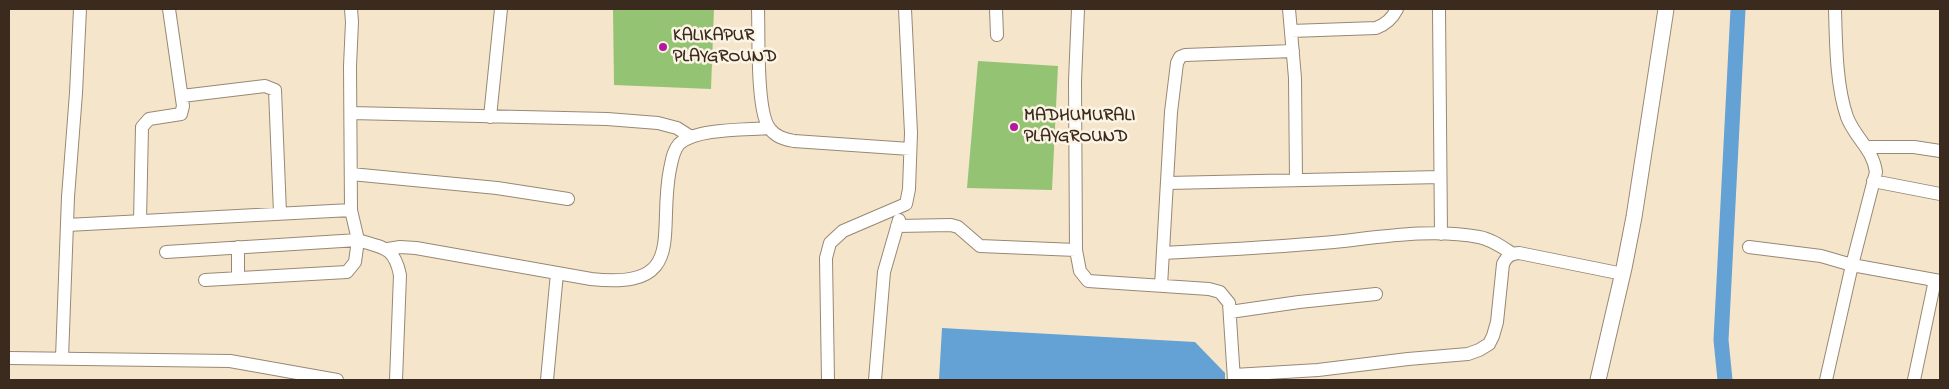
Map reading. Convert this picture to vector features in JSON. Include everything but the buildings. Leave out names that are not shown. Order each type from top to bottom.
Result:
[{"type":"street","points":[[62,358],[67,225],[80,9]]},
{"type":"street","points":[[140,221],[142,127],[149,119],[181,114],[183,106],[169,9]]},
{"type":"street","points":[[204,280],[347,272],[355,262],[358,240],[351,210],[351,9]]},
{"type":"street","points":[[490,117],[501,9]]},
{"type":"street","points":[[758,9],[761,100],[764,116],[769,128],[778,137],[794,141],[910,149]]},
{"type":"street","points":[[875,380],[884,272],[896,226],[906,204],[908,189],[911,133],[905,9]]},
{"type":"street","points":[[996,9],[997,35]]},
{"type":"street","points":[[1078,9],[1075,81],[1076,250],[1080,271],[1088,281],[1209,289],[1220,292],[1229,303],[1234,378],[1468,354],[1479,350],[1489,344],[1493,336],[1497,322],[1503,264],[1507,256],[1512,254],[1519,253],[1623,274]]},
{"type":"street","points":[[1288,9],[1295,78],[1296,180]]},
{"type":"street","points":[[1291,31],[1376,28],[1386,24],[1394,16],[1396,9]]},
{"type":"street","points":[[1439,9],[1441,234]]},
{"type":"street","points":[[1598,380],[1623,274],[1634,217],[1666,9]]},
{"type":"street","points":[[1826,380],[1852,264],[1876,172],[1874,161],[1867,147],[1848,118],[1842,96],[1836,46],[1835,9]]},
{"type":"street","points":[[1161,286],[1172,104],[1177,63],[1180,57],[1186,55],[1293,51]]},
{"type":"street","points":[[182,96],[265,86],[275,90],[280,213]]},
{"type":"street","points":[[351,113],[607,119],[658,123],[676,128],[690,137]]},
{"type":"street","points":[[166,252],[358,240],[388,249],[400,247],[441,251],[608,281],[630,280],[656,268],[662,255],[668,175],[673,154],[679,144],[690,137],[703,134],[769,128]]},
{"type":"street","points":[[1867,147],[1914,147],[1940,151]]},
{"type":"street","points":[[351,174],[497,188],[568,198]]},
{"type":"street","points":[[1168,183],[1440,177]]},
{"type":"street","points":[[1873,181],[1940,194]]},
{"type":"street","points":[[828,380],[826,258],[830,243],[843,231],[906,204]]},
{"type":"street","points":[[67,225],[351,210]]},
{"type":"street","points":[[896,226],[952,224],[980,246],[1076,250]]},
{"type":"street","points":[[1163,253],[1285,246],[1414,234],[1441,234],[1479,237],[1494,242],[1512,254]]},
{"type":"street","points":[[238,247],[238,278]]},
{"type":"street","points":[[1749,247],[1821,256],[1938,281],[1914,380]]},
{"type":"street","points":[[388,249],[397,262],[400,275],[396,380]]},
{"type":"street","points":[[547,380],[557,273]]},
{"type":"street","points":[[1230,312],[1376,294]]},
{"type":"street","points":[[9,358],[230,361],[296,377],[338,380]]},
{"type":"green space","name":"KALIKAPUR PLAYGROUND","points":[[613,9],[714,9],[711,89],[614,85]]},
{"type":"green space","name":"MADHUMURALI PLAYGROUND","points":[[978,61],[1058,66],[1052,190],[967,188]]},
{"type":"water","points":[[942,328],[1195,342],[1225,373],[1225,380],[939,380]]},
{"type":"waterway","points":[[1725,380],[1721,340],[1738,9]]},
{"type":"place","name":"KALIKAPUR PLAYGROUND","points":[[663,47]]},
{"type":"place","name":"MADHUMURALI PLAYGROUND","points":[[1014,127]]}]
